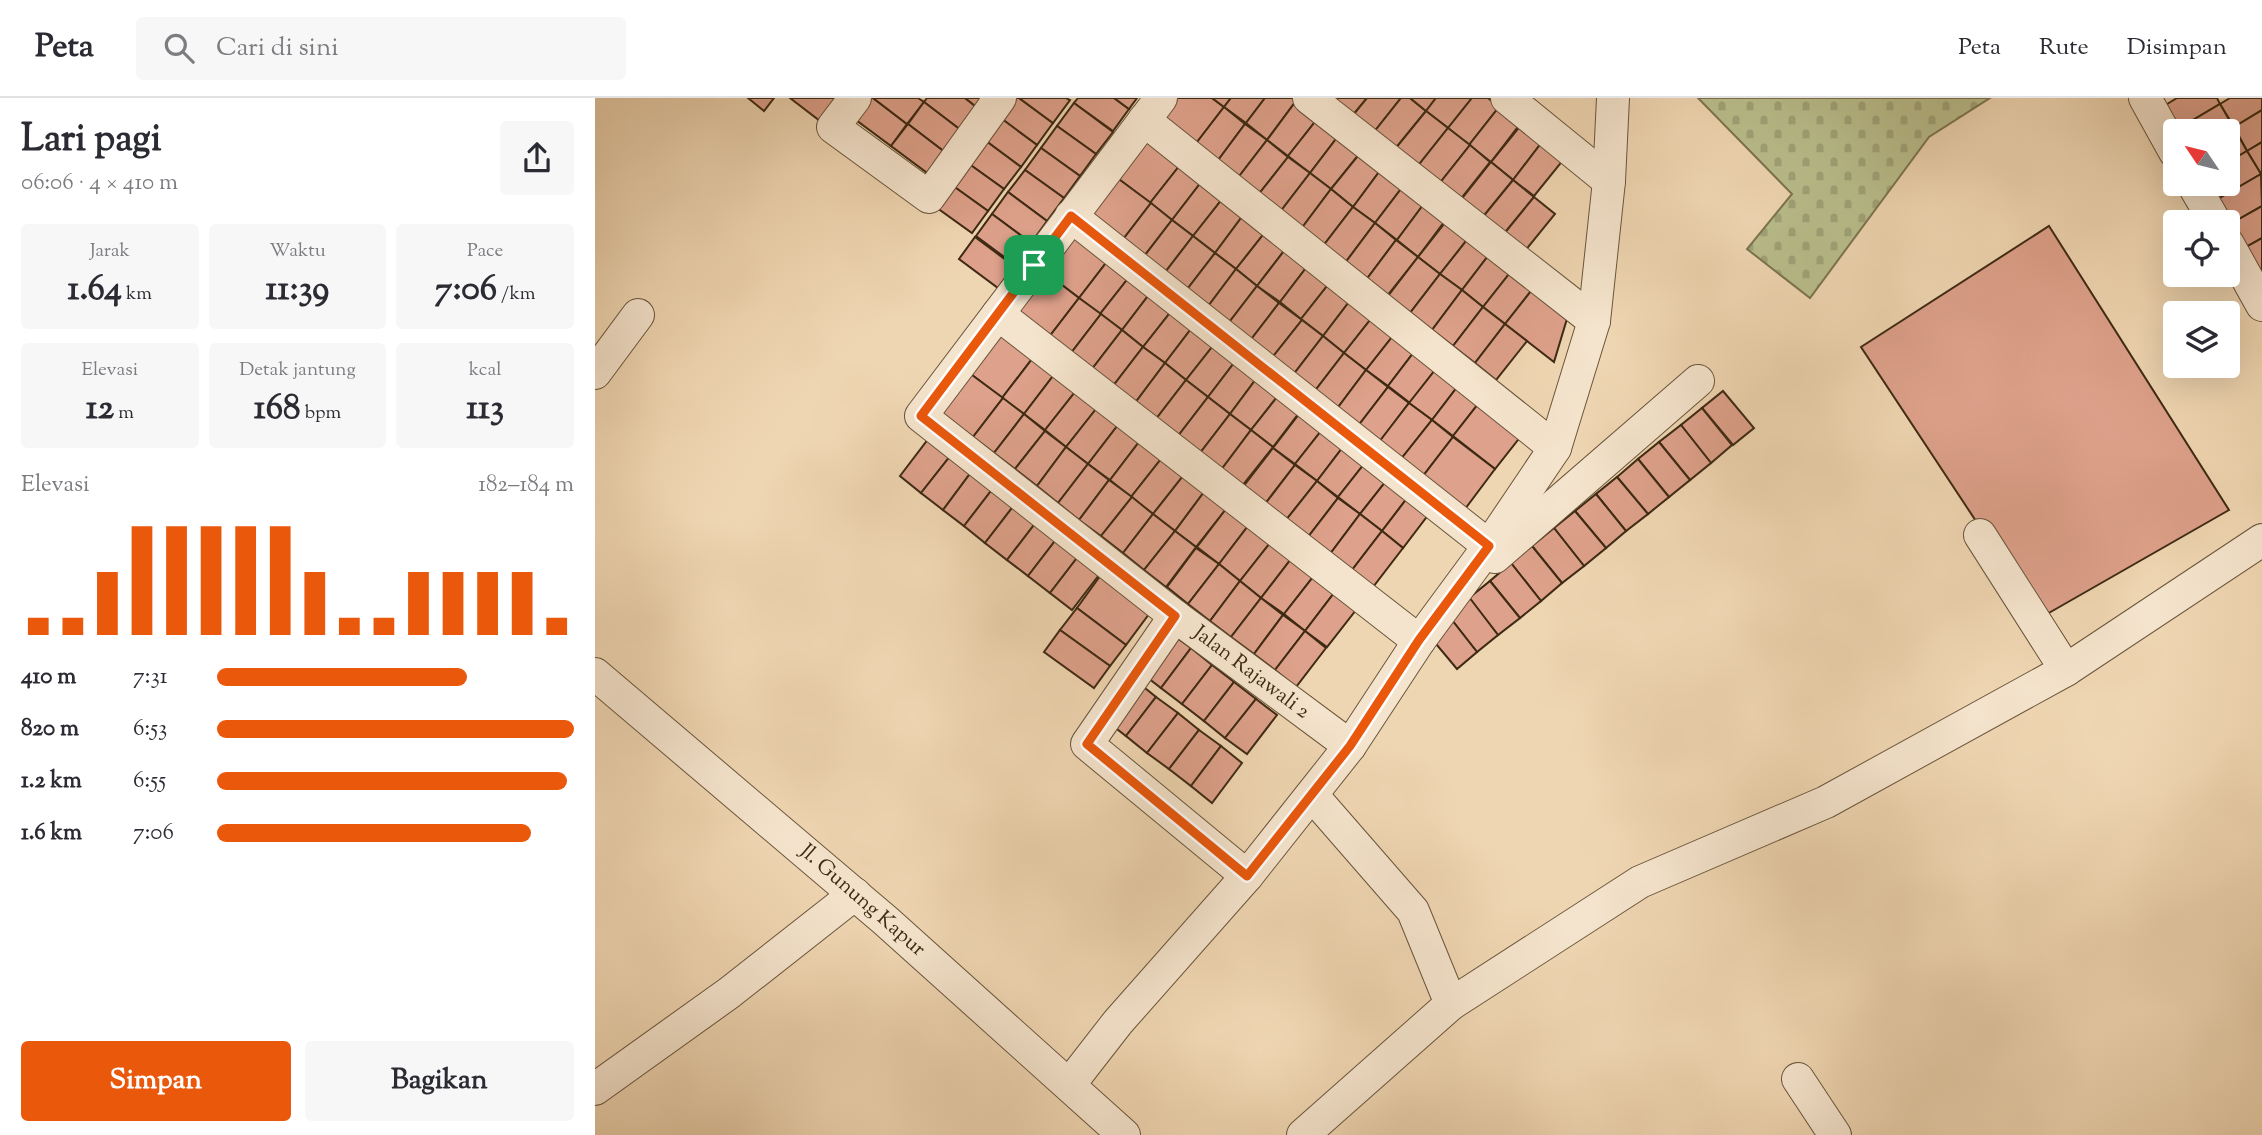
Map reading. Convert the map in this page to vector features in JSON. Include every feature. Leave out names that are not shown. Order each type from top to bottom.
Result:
[{"type":"street","points":[[855,98],[833,127],[929,197],[1000,98]]},
{"type":"street","points":[[1309,98],[1594,321]]},
{"type":"street","points":[[1507,98],[1609,181]]},
{"type":"street","points":[[1069,1085],[1118,1022],[1247,876],[1350,746],[1419,640],[1489,546],[1555,448],[1594,321],[1609,181],[1613,98]]},
{"type":"street","points":[[2145,98],[2163,130]]},
{"type":"street","points":[[1419,640],[998,314],[1152,109],[1555,448]]},
{"type":"street","points":[[1071,216],[1489,546]]},
{"type":"street","points":[[2240,265],[2262,304]]},
{"type":"street","name":"Jalan Rajawali 2","points":[[998,314],[921,416],[1175,616],[1350,746]]},
{"type":"street","points":[[595,373],[638,315]]},
{"type":"street","points":[[1452,595],[1698,381]]},
{"type":"street","points":[[1980,536],[2066,670]]},
{"type":"street","points":[[1303,1135],[1451,1004],[1640,882],[1826,802],[2066,670],[2259,550]]},
{"type":"street","points":[[1175,616],[1087,744],[1247,876]]},
{"type":"street","name":"Jl. Gunung Kapur","points":[[595,674],[855,894],[1124,1135]]},
{"type":"street","points":[[1312,795],[1413,911],[1451,1004]]},
{"type":"street","points":[[595,1089],[729,993],[855,894]]},
{"type":"street","points":[[1798,1079],[1835,1135]]},
{"type":"green space","points":[[1698,98],[1990,98],[1929,137],[1810,298],[1747,249],[1792,194]]},
{"type":"building","points":[[748,98],[774,98],[764,111]]},
{"type":"building","points":[[790,98],[835,98],[820,121]]},
{"type":"building","points":[[867,98],[873,98],[907,124],[891,146],[852,117]]},
{"type":"building","points":[[873,98],[918,98],[924,102],[907,124]]},
{"type":"building","points":[[927,98],[965,98],[979,109],[962,131],[924,102]]},
{"type":"building","points":[[965,98],[987,98],[979,109]]},
{"type":"building","points":[[1011,98],[1019,98],[1053,123],[1037,145],[998,116]]},
{"type":"building","points":[[1019,98],[1066,98],[1070,100],[1053,123]]},
{"type":"building","points":[[1078,98],[1114,98],[1129,109],[1113,131],[1074,103]]},
{"type":"building","points":[[1114,98],[1137,98],[1129,109]]},
{"type":"building","points":[[1177,98],[1212,98],[1224,107],[1194,146],[1160,120]]},
{"type":"building","points":[[1212,98],[1231,98],[1224,107]]},
{"type":"building","points":[[1231,98],[1265,98],[1246,123],[1224,107]]},
{"type":"building","points":[[1265,98],[1292,98],[1296,101],[1267,140],[1246,123]]},
{"type":"building","points":[[1332,98],[1367,98],[1353,115]]},
{"type":"building","points":[[1367,98],[1401,98],[1374,132],[1353,115]]},
{"type":"building","points":[[1401,98],[1410,98],[1426,111],[1395,149],[1374,132]]},
{"type":"building","points":[[1410,98],[1436,98],[1426,111]]},
{"type":"building","points":[[1436,98],[1472,98],[1448,128],[1426,111]]},
{"type":"building","points":[[1472,98],[1488,98],[1499,107],[1469,145],[1448,128]]},
{"type":"building","points":[[2177,98],[2217,98],[2220,104],[2195,119],[2172,119],[2164,106]]},
{"type":"building","points":[[2230,98],[2262,98],[2262,110],[2240,123],[2240,119],[2229,119],[2220,104]]},
{"type":"building","points":[[1296,101],[1318,118],[1288,156],[1267,140]]},
{"type":"building","points":[[924,102],[962,131],[946,153],[908,124]]},
{"type":"building","points":[[1074,103],[1113,132],[1096,154],[1057,126]]},
{"type":"building","points":[[2220,104],[2229,119],[2195,119]]},
{"type":"building","points":[[1224,107],[1245,124],[1216,163],[1194,146]]},
{"type":"building","points":[[1499,107],[1520,124],[1491,162],[1469,145]]},
{"type":"building","points":[[2262,110],[2262,142],[2247,151],[2240,138],[2240,123]]},
{"type":"building","points":[[1426,111],[1448,128],[1417,167],[1395,149]]},
{"type":"building","points":[[998,116],[1037,145],[1021,167],[982,138]]},
{"type":"building","points":[[1318,118],[1339,135],[1310,173],[1288,156]]},
{"type":"building","points":[[908,124],[946,153],[930,175],[891,146]]},
{"type":"building","points":[[1245,124],[1267,140],[1237,179],[1216,163]]},
{"type":"building","points":[[1521,125],[1542,142],[1513,180],[1491,162]]},
{"type":"building","points":[[1057,126],[1096,154],[1080,176],[1041,148]]},
{"type":"building","points":[[1448,128],[1470,145],[1439,184],[1417,167]]},
{"type":"building","points":[[1339,135],[1361,152],[1331,189],[1310,173]]},
{"type":"building","points":[[982,138],[1021,167],[1004,189],[965,161]]},
{"type":"building","points":[[1146,138],[1180,165],[1150,203],[1116,177]]},
{"type":"building","points":[[2240,139],[2247,151],[2240,155]]},
{"type":"building","points":[[1267,140],[1288,157],[1258,195],[1237,179]]},
{"type":"building","points":[[1542,142],[1564,159],[1534,196],[1513,180]]},
{"type":"building","points":[[2262,142],[2262,173],[2261,174],[2247,151]]},
{"type":"building","points":[[1470,145],[1490,162],[1459,201],[1439,184]]},
{"type":"building","points":[[1041,148],[1080,176],[1064,198],[1025,170]]},
{"type":"building","points":[[2247,151],[2261,174],[2240,186],[2240,155]]},
{"type":"building","points":[[1361,152],[1382,168],[1353,207],[1331,189]]},
{"type":"building","points":[[1288,157],[1310,173],[1280,212],[1258,195]]},
{"type":"building","points":[[965,161],[1004,189],[988,211],[949,183]]},
{"type":"building","points":[[1491,162],[1513,180],[1482,218],[1460,201]]},
{"type":"building","points":[[1180,165],[1202,181],[1172,220],[1150,203]]},
{"type":"building","points":[[1382,168],[1404,185],[1375,223],[1353,207]]},
{"type":"building","points":[[1025,170],[1064,198],[1047,221],[1008,192]]},
{"type":"building","points":[[1310,173],[1331,189],[1301,229],[1280,212]]},
{"type":"building","points":[[2261,174],[2262,206],[2240,218],[2240,210],[2224,210],[2218,199],[2223,196],[2240,196],[2240,186]]},
{"type":"building","points":[[1116,177],[1151,203],[1121,242],[1087,216]]},
{"type":"building","points":[[1513,180],[1534,197],[1503,235],[1482,218]]},
{"type":"building","points":[[1202,181],[1223,198],[1193,236],[1172,220]]},
{"type":"building","points":[[949,183],[988,211],[972,233],[933,205]]},
{"type":"building","points":[[1404,185],[1426,201],[1397,240],[1375,223]]},
{"type":"building","points":[[1331,189],[1353,207],[1323,246],[1301,229]]},
{"type":"building","points":[[1008,192],[1047,221],[1031,243],[992,214]]},
{"type":"building","points":[[1534,197],[1555,214],[1524,252],[1503,235]]},
{"type":"building","points":[[1223,198],[1244,214],[1215,253],[1193,236]]},
{"type":"building","points":[[1426,201],[1447,218],[1418,257],[1397,240]]},
{"type":"building","points":[[1151,203],[1172,220],[1142,259],[1121,242]]},
{"type":"building","points":[[2262,206],[2262,238],[2246,247],[2240,237],[2240,218]]},
{"type":"building","points":[[1353,207],[1375,223],[1345,263],[1323,246]]},
{"type":"building","points":[[992,214],[1031,243],[1015,265],[976,236]]},
{"type":"building","points":[[1244,214],[1266,231],[1236,269],[1215,253]]},
{"type":"building","points":[[1448,219],[1470,236],[1440,274],[1418,257]]},
{"type":"building","points":[[1172,220],[1193,236],[1163,275],[1142,259]]},
{"type":"building","points":[[1375,223],[1396,240],[1366,280],[1345,263]]},
{"type":"building","points":[[2049,226],[2229,510],[2040,618],[1861,347]]},
{"type":"building","points":[[1266,231],[1287,247],[1257,286],[1236,269]]},
{"type":"building","points":[[1074,233],[1109,259],[1079,298],[1045,272]]},
{"type":"building","points":[[1193,236],[1215,253],[1185,292],[1163,275]]},
{"type":"building","points":[[1470,236],[1491,252],[1462,290],[1440,274]]},
{"type":"building","points":[[975,237],[1014,266],[998,288],[959,259]]},
{"type":"building","points":[[2262,238],[2262,269],[2260,271],[2246,247]]},
{"type":"building","points":[[1396,240],[1418,257],[1387,296],[1366,280]]},
{"type":"building","points":[[1287,247],[1309,264],[1280,302],[1257,286]]},
{"type":"building","points":[[1491,252],[1513,269],[1483,307],[1462,290]]},
{"type":"building","points":[[1215,253],[1236,269],[1206,309],[1185,292]]},
{"type":"building","points":[[1418,257],[1440,274],[1410,313],[1388,296]]},
{"type":"building","points":[[1109,259],[1130,276],[1100,314],[1079,298]]},
{"type":"building","points":[[1309,264],[1331,281],[1301,319],[1280,302]]},
{"type":"building","points":[[1236,269],[1257,286],[1227,325],[1206,309]]},
{"type":"building","points":[[1513,269],[1535,286],[1505,324],[1483,307]]},
{"type":"building","points":[[1045,272],[1079,298],[1049,337],[1015,310]]},
{"type":"building","points":[[1440,274],[1462,290],[1432,330],[1410,313]]},
{"type":"building","points":[[1130,276],[1151,292],[1122,330],[1100,314]]},
{"type":"building","points":[[1331,281],[1352,298],[1323,336],[1301,319]]},
{"type":"building","points":[[1257,286],[1279,303],[1249,342],[1227,325]]},
{"type":"building","points":[[1535,286],[1569,312],[1554,362],[1505,324]]},
{"type":"building","points":[[1462,290],[1483,307],[1453,346],[1432,330]]},
{"type":"building","points":[[1151,292],[1173,309],[1143,347],[1122,330]]},
{"type":"building","points":[[1079,298],[1101,314],[1071,353],[1049,337]]},
{"type":"building","points":[[1352,298],[1374,315],[1344,353],[1323,336]]},
{"type":"building","points":[[1279,303],[1302,320],[1271,359],[1249,342]]},
{"type":"building","points":[[1483,307],[1505,324],[1475,363],[1453,346]]},
{"type":"building","points":[[1173,309],[1194,325],[1165,363],[1143,347]]},
{"type":"building","points":[[1101,314],[1122,330],[1092,369],[1071,353]]},
{"type":"building","points":[[1374,315],[1396,332],[1366,370],[1344,353]]},
{"type":"building","points":[[1302,320],[1323,336],[1293,375],[1271,359]]},
{"type":"building","points":[[1505,324],[1527,341],[1496,380],[1475,363]]},
{"type":"building","points":[[1194,325],[1216,342],[1186,380],[1165,363]]},
{"type":"building","points":[[1122,330],[1143,347],[1113,386],[1092,369]]},
{"type":"building","points":[[1396,332],[1417,348],[1388,386],[1366,370]]},
{"type":"building","points":[[998,333],[1032,359],[1002,398],[968,372]]},
{"type":"building","points":[[1323,336],[1344,353],[1314,392],[1293,375]]},
{"type":"building","points":[[1216,342],[1237,359],[1208,397],[1186,380]]},
{"type":"building","points":[[1143,347],[1165,363],[1135,403],[1113,386]]},
{"type":"building","points":[[1417,348],[1439,365],[1410,403],[1388,386]]},
{"type":"building","points":[[1344,353],[1366,370],[1336,410],[1314,392]]},
{"type":"building","points":[[1032,359],[1053,376],[1024,414],[1002,398]]},
{"type":"building","points":[[1237,359],[1259,375],[1230,414],[1208,397]]},
{"type":"building","points":[[1165,363],[1186,380],[1156,419],[1135,403]]},
{"type":"building","points":[[1439,365],[1461,382],[1432,420],[1409,403]]},
{"type":"building","points":[[1366,370],[1388,387],[1358,426],[1336,410]]},
{"type":"building","points":[[968,372],[1003,398],[973,437],[938,410]]},
{"type":"building","points":[[1259,375],[1281,392],[1251,430],[1230,414]]},
{"type":"building","points":[[1053,376],[1075,392],[1045,430],[1024,414]]},
{"type":"building","points":[[1186,380],[1208,397],[1178,436],[1156,419]]},
{"type":"building","points":[[1461,382],[1482,399],[1453,436],[1432,420]]},
{"type":"building","points":[[1388,387],[1409,403],[1379,443],[1358,426]]},
{"type":"building","points":[[1723,391],[1754,428],[1733,445],[1702,408]]},
{"type":"building","points":[[1075,392],[1096,409],[1066,447],[1045,430]]},
{"type":"building","points":[[1281,392],[1302,409],[1273,447],[1251,430]]},
{"type":"building","points":[[1208,397],[1230,414],[1200,453],[1178,436]]},
{"type":"building","points":[[1003,398],[1024,414],[994,453],[973,437]]},
{"type":"building","points":[[1482,399],[1525,431],[1495,469],[1453,436]]},
{"type":"building","points":[[1409,403],[1432,420],[1401,459],[1379,442]]},
{"type":"building","points":[[1702,408],[1732,445],[1711,463],[1681,425]]},
{"type":"building","points":[[1096,409],[1118,425],[1088,464],[1066,447]]},
{"type":"building","points":[[1303,409],[1325,426],[1295,464],[1273,448]]},
{"type":"building","points":[[1024,414],[1045,431],[1015,469],[994,453]]},
{"type":"building","points":[[1230,414],[1251,430],[1221,470],[1200,453]]},
{"type":"building","points":[[1432,420],[1453,437],[1423,476],[1401,459]]},
{"type":"building","points":[[1118,425],[1139,442],[1110,480],[1088,464]]},
{"type":"building","points":[[1681,425],[1711,463],[1690,480],[1659,442]]},
{"type":"building","points":[[1325,426],[1346,443],[1317,481],[1295,464]]},
{"type":"building","points":[[1251,430],[1273,447],[1242,486],[1221,470]]},
{"type":"building","points":[[1045,431],[1066,447],[1037,486],[1015,469]]},
{"type":"building","points":[[1453,437],[1495,469],[1465,509],[1423,476]]},
{"type":"building","points":[[929,438],[951,455],[921,493],[900,476]]},
{"type":"building","points":[[1139,442],[1161,459],[1131,497],[1110,480]]},
{"type":"building","points":[[1659,442],[1690,480],[1669,497],[1638,459]]},
{"type":"building","points":[[1346,443],[1368,459],[1338,497],[1317,481]]},
{"type":"building","points":[[1066,447],[1088,464],[1058,503],[1037,486]]},
{"type":"building","points":[[1273,448],[1295,465],[1265,504],[1243,487]]},
{"type":"building","points":[[951,455],[972,471],[943,510],[921,493]]},
{"type":"building","points":[[1161,459],[1183,476],[1153,514],[1131,497]]},
{"type":"building","points":[[1368,459],[1390,476],[1360,514],[1338,497]]},
{"type":"building","points":[[1638,459],[1669,497],[1648,514],[1617,477]]},
{"type":"building","points":[[1088,464],[1109,480],[1079,520],[1058,503]]},
{"type":"building","points":[[1295,465],[1317,481],[1286,520],[1265,504]]},
{"type":"building","points":[[972,471],[994,487],[964,526],[943,510]]},
{"type":"building","points":[[1183,476],[1204,492],[1175,531],[1153,514]]},
{"type":"building","points":[[1390,476],[1411,493],[1382,531],[1360,514]]},
{"type":"building","points":[[1617,477],[1648,514],[1626,531],[1596,494]]},
{"type":"building","points":[[1109,480],[1132,497],[1101,536],[1079,520]]},
{"type":"building","points":[[1317,481],[1338,498],[1308,537],[1286,520]]},
{"type":"building","points":[[994,487],[1015,504],[985,543],[964,526]]},
{"type":"building","points":[[1204,492],[1226,509],[1196,547],[1175,531]]},
{"type":"building","points":[[1411,493],[1432,510],[1403,548],[1382,531]]},
{"type":"building","points":[[1596,494],[1626,531],[1606,548],[1575,511]]},
{"type":"building","points":[[1132,497],[1153,514],[1123,553],[1101,536]]},
{"type":"building","points":[[1338,498],[1360,514],[1330,554],[1308,537]]},
{"type":"building","points":[[1015,504],[1037,521],[1007,560],[985,543]]},
{"type":"building","points":[[1226,509],[1248,526],[1219,564],[1197,547]]},
{"type":"building","points":[[1575,511],[1606,548],[1584,566],[1554,528]]},
{"type":"building","points":[[1153,514],[1175,531],[1144,570],[1123,553]]},
{"type":"building","points":[[1360,514],[1382,531],[1352,570],[1330,554]]},
{"type":"building","points":[[1037,521],[1058,537],[1028,576],[1007,560]]},
{"type":"building","points":[[1248,526],[1270,543],[1240,581],[1219,564]]},
{"type":"building","points":[[1554,528],[1584,566],[1562,583],[1532,546]]},
{"type":"building","points":[[1175,531],[1196,547],[1166,587],[1144,570]]},
{"type":"building","points":[[1382,531],[1403,548],[1373,587],[1352,570]]},
{"type":"building","points":[[1058,537],[1080,554],[1050,593],[1028,576]]},
{"type":"building","points":[[1270,543],[1291,559],[1261,598],[1240,581]]},
{"type":"building","points":[[1532,546],[1562,583],[1541,601],[1511,563]]},
{"type":"building","points":[[1196,548],[1219,564],[1188,604],[1167,587]]},
{"type":"building","points":[[1080,554],[1102,571],[1072,610],[1050,593]]},
{"type":"building","points":[[1291,559],[1313,577],[1284,614],[1261,598]]},
{"type":"building","points":[[1511,563],[1541,601],[1520,618],[1490,581]]},
{"type":"building","points":[[1219,564],[1240,581],[1210,621],[1188,604]]},
{"type":"building","points":[[1103,572],[1152,610],[1126,645],[1077,608]]},
{"type":"building","points":[[1313,577],[1334,593],[1305,631],[1284,614]]},
{"type":"building","points":[[1240,581],[1261,598],[1231,637],[1210,621]]},
{"type":"building","points":[[1490,581],[1520,618],[1498,635],[1469,598]]},
{"type":"building","points":[[1334,593],[1356,610],[1327,647],[1305,631]]},
{"type":"building","points":[[1469,597],[1498,635],[1477,652],[1448,615]]},
{"type":"building","points":[[1261,598],[1283,615],[1254,654],[1231,637]]},
{"type":"building","points":[[1077,608],[1126,645],[1110,666],[1060,630]]},
{"type":"building","points":[[1283,615],[1305,631],[1275,670],[1254,654]]},
{"type":"building","points":[[1448,615],[1477,652],[1457,669],[1426,632]]},
{"type":"building","points":[[1060,630],[1110,666],[1094,688],[1044,652]]},
{"type":"building","points":[[1305,631],[1326,648],[1296,687],[1275,670]]},
{"type":"building","points":[[1169,632],[1191,648],[1161,688],[1139,671]]},
{"type":"building","points":[[1191,648],[1212,665],[1182,704],[1161,688]]},
{"type":"building","points":[[1212,665],[1234,682],[1204,721],[1182,704]]},
{"type":"building","points":[[1135,680],[1156,697],[1126,736],[1104,719]]},
{"type":"building","points":[[1234,682],[1256,699],[1225,738],[1204,721]]},
{"type":"building","points":[[1156,697],[1178,713],[1147,753],[1126,736]]},
{"type":"building","points":[[1256,699],[1277,715],[1247,754],[1225,738]]},
{"type":"building","points":[[1178,713],[1199,730],[1169,769],[1147,753]]},
{"type":"building","points":[[1199,730],[1221,746],[1191,786],[1169,769]]},
{"type":"building","points":[[1221,746],[1242,763],[1212,803],[1191,786]]},
{"type":"route","points":[[1071,216],[1489,546],[1419,640],[1350,746],[1247,876],[1087,744],[1175,616],[921,416],[1034,265],[1071,216]]}]
